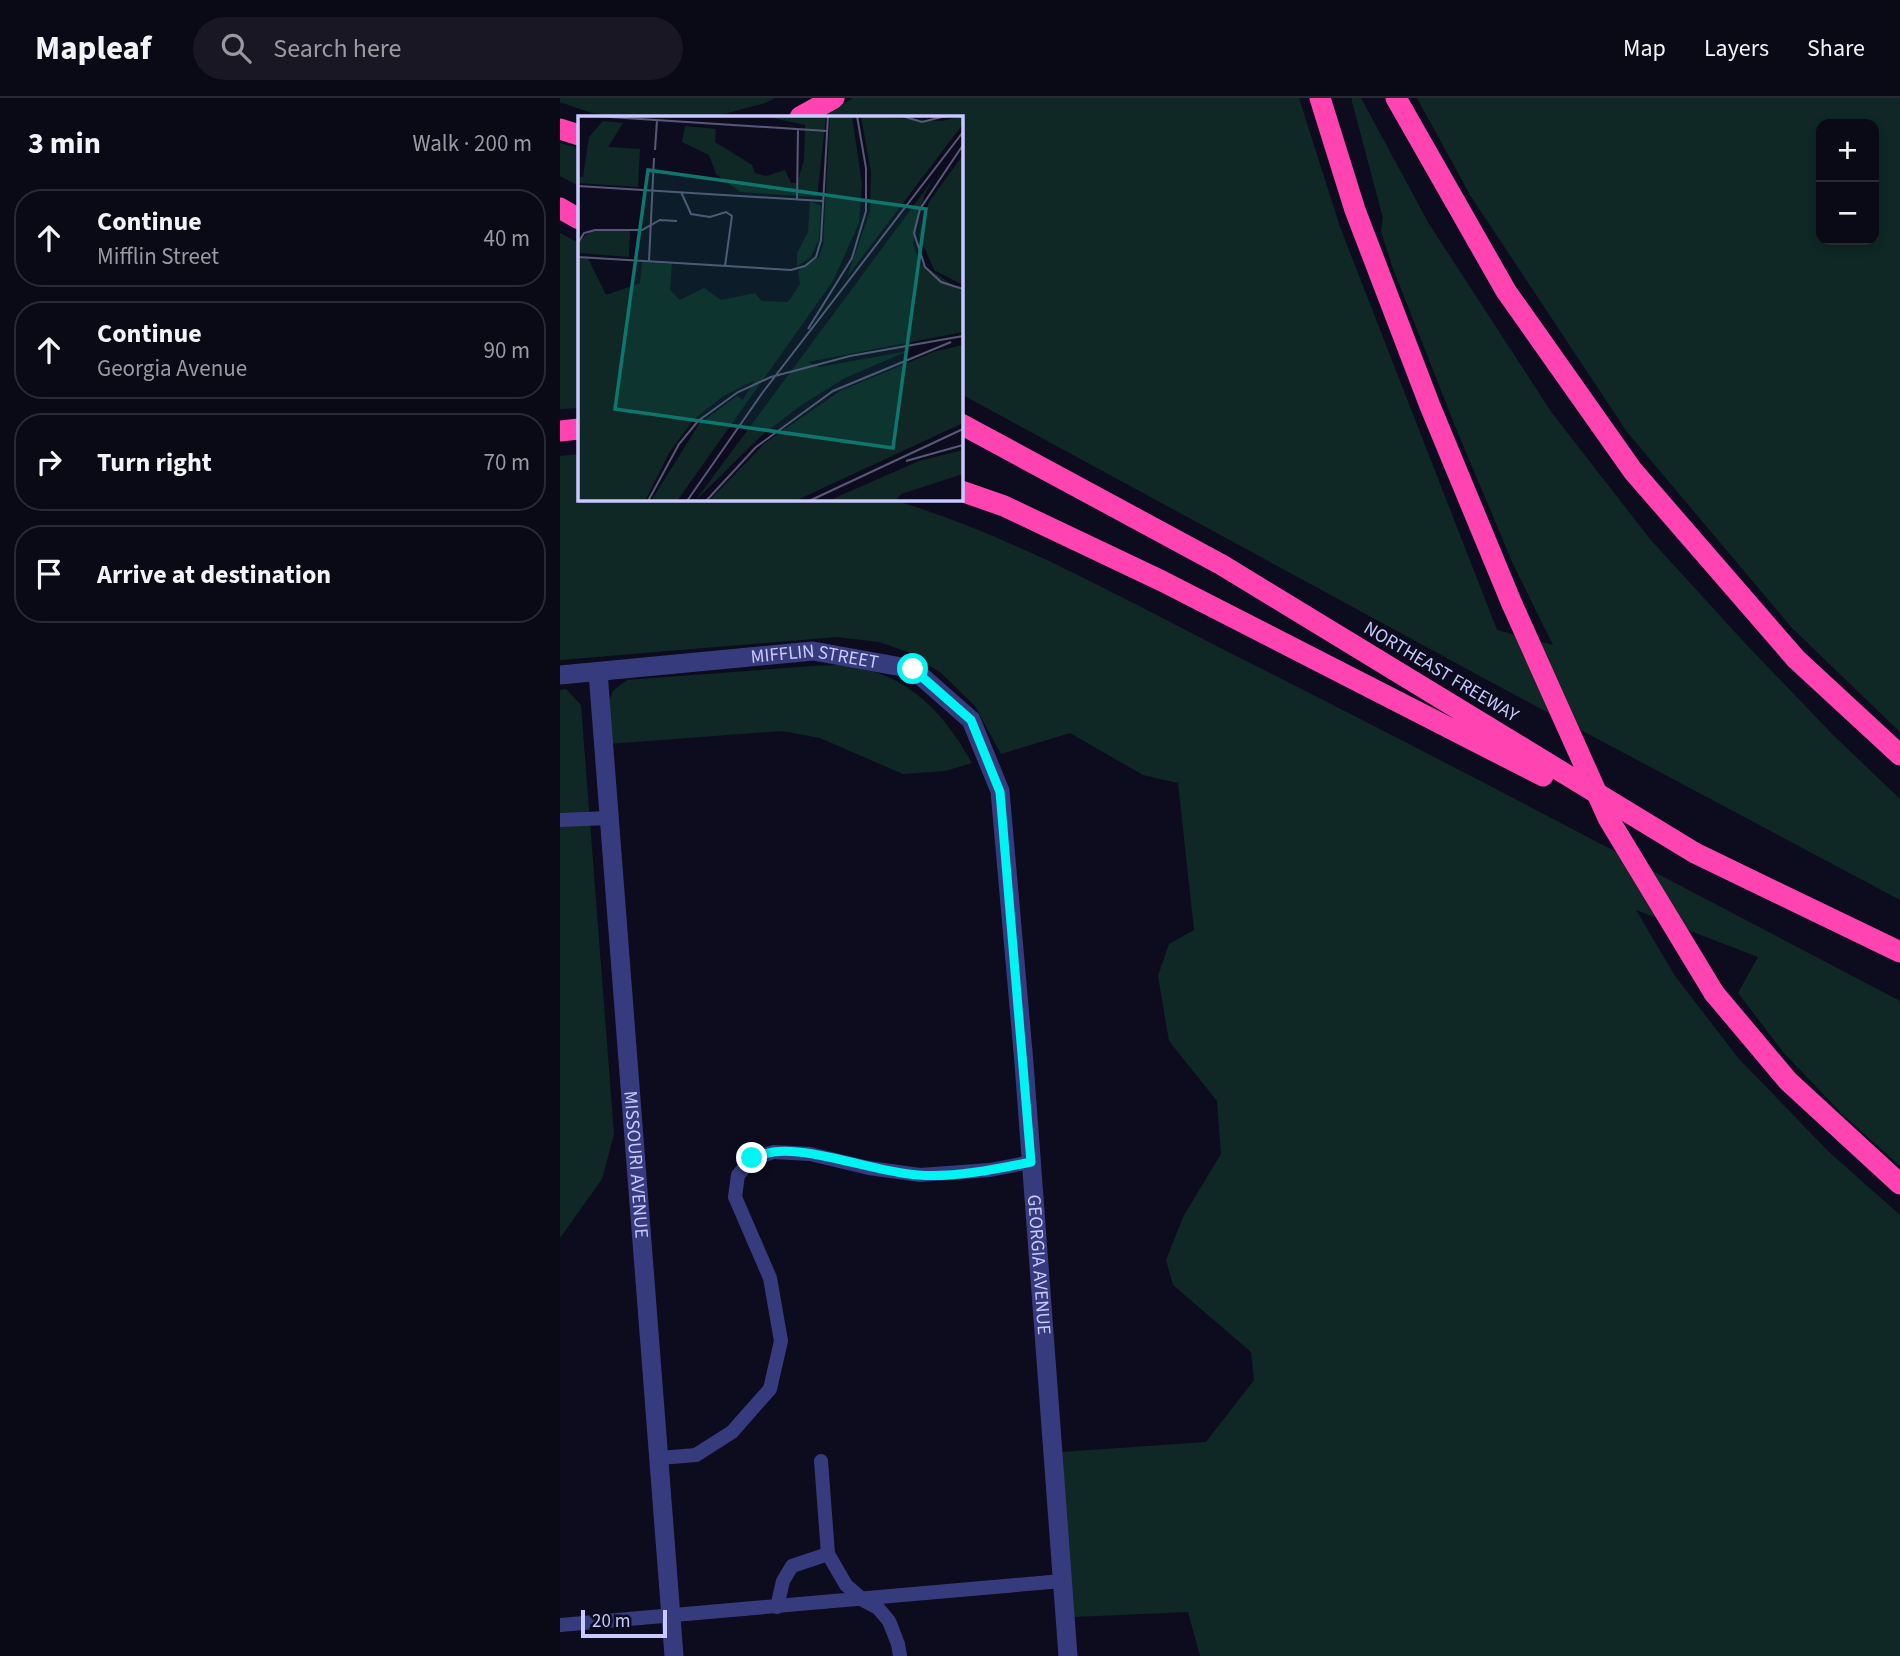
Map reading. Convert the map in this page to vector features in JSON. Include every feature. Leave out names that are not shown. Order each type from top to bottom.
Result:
[{"type":"highway","points":[[802,116],[834,98]]},
{"type":"highway","points":[[1320,98],[1355,210],[1430,405],[1512,604],[1608,818],[1714,993],[1788,1081],[1900,1184]]},
{"type":"highway","points":[[1396,98],[1506,291],[1633,471],[1796,659],[1900,755]]},
{"type":"highway","points":[[560,129],[578,135]]},
{"type":"highway","points":[[560,208],[578,218]]},
{"type":"highway","name":"NORTHEAST FREEWAY","points":[[962,425],[1222,565],[1695,853],[1900,952]]},
{"type":"highway","points":[[560,431],[578,429]]},
{"type":"highway","points":[[962,491],[1004,506],[1163,581],[1695,853]]},
{"type":"street","name":"MIFFLIN STREET","points":[[560,675],[813,652],[913,669],[971,720],[1000,792]]},
{"type":"street","name":"MISSOURI AVENUE","points":[[598,672],[674,1656]]},
{"type":"street","name":"GEORGIA AVENUE","points":[[1000,792],[1068,1656]]},
{"type":"lane","points":[[560,820],[609,818]]},
{"type":"lane","points":[[659,1458],[696,1455],[732,1432],[770,1389],[781,1341],[771,1278],[736,1197],[738,1175],[752,1158],[774,1152],[810,1154],[869,1168],[920,1175],[990,1170],[1031,1162]]},
{"type":"lane","points":[[821,1461],[828,1554],[846,1585],[863,1600],[878,1608],[889,1621],[900,1656]]},
{"type":"lane","points":[[777,1607],[783,1581],[792,1566],[828,1554]]},
{"type":"lane","points":[[560,1625],[1062,1581]]},
{"type":"green space","points":[[560,98],[775,98],[717,116],[618,116],[592,113],[560,102]]},
{"type":"green space","points":[[853,98],[1299,98],[1340,227],[1497,630],[1553,645],[1513,564],[1392,266],[1381,231],[1383,218],[1352,102],[1352,98],[1361,98],[1429,224],[1552,413],[1650,539],[1832,734],[1900,799],[1900,900],[1489,681],[962,395],[962,116],[824,116]]},
{"type":"green space","points":[[1417,98],[1900,98],[1900,732],[1792,628],[1627,432],[1470,195]]},
{"type":"green space","points":[[560,143],[578,148],[578,185],[560,176]]},
{"type":"green space","points":[[560,233],[578,242],[578,408],[560,409]]},
{"type":"green space","points":[[578,454],[578,500],[893,500],[982,531],[1071,572],[1328,703],[1900,1001],[1900,1166],[1843,1115],[1784,1053],[1738,993],[1758,957],[1636,910],[1675,976],[1739,1059],[1829,1152],[1900,1215],[1900,1656],[1200,1656],[1188,1612],[1074,1617],[1061,1452],[1206,1442],[1254,1380],[1251,1352],[1173,1285],[1166,1260],[1183,1217],[1221,1154],[1217,1101],[1169,1041],[1158,976],[1169,944],[1194,930],[1178,783],[1143,775],[1070,733],[1001,754],[975,706],[941,673],[908,652],[879,642],[837,637],[560,660],[560,456]]},
{"type":"green space","points":[[813,666],[851,666],[891,678],[908,688],[950,728],[972,763],[945,771],[903,774],[820,738],[782,731],[608,744],[608,704],[613,691],[627,680]]},
{"type":"green space","points":[[566,689],[581,705],[614,1134],[602,1179],[560,1238],[560,690]]},
{"type":"route","points":[[752,1158],[774,1152],[810,1154],[869,1168],[920,1175],[990,1170],[1031,1162],[1000,792],[971,720],[913,669]]}]
